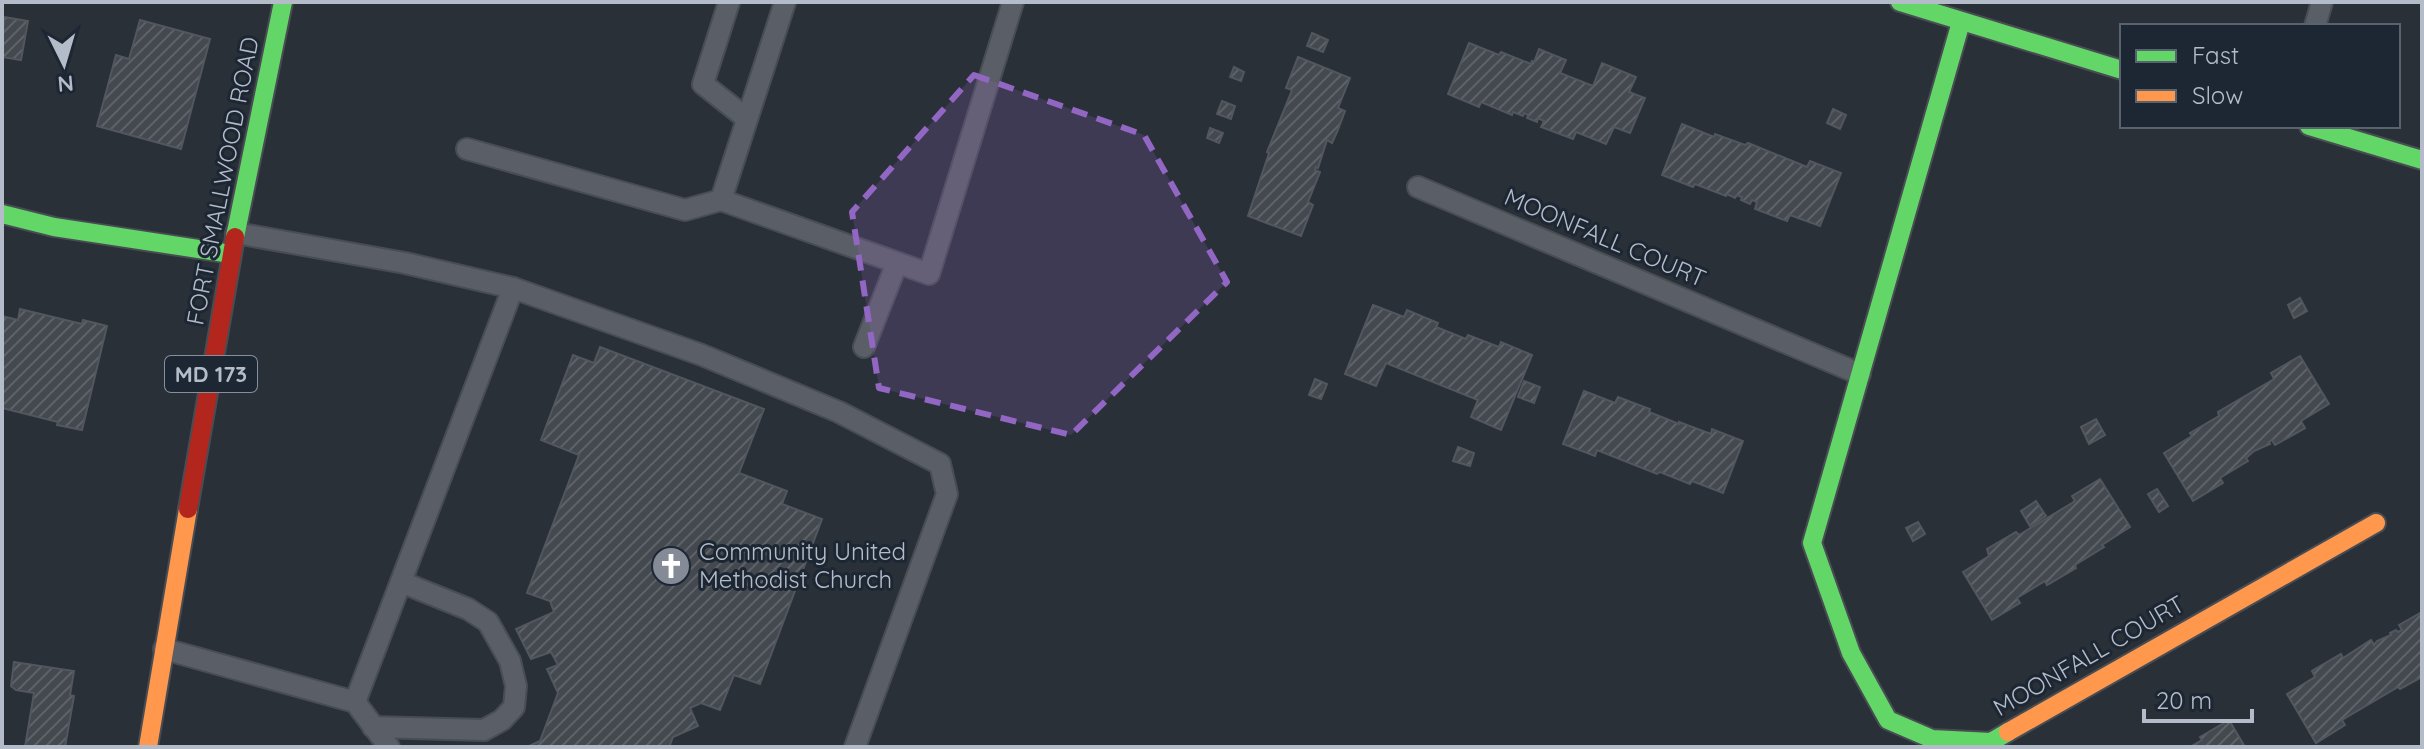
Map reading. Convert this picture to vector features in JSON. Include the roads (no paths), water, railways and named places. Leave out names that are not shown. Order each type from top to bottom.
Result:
[{"type":"street","name":"FORT SMALLWOOD ROAD","points":[[148,747],[231,254],[283,2]]},
{"type":"street","points":[[1900,2],[2120,69]]},
{"type":"street","name":"MOONFALL COURT","points":[[1961,22],[1812,543],[1851,653],[1888,720],[1932,739],[1991,742],[2376,523]]},
{"type":"street","points":[[2316,128],[2422,160]]},
{"type":"street","points":[[2,214],[54,227],[231,254]]},
{"type":"lane","points":[[729,2],[703,84],[746,118]]},
{"type":"lane","points":[[721,200],[785,2]]},
{"type":"lane","points":[[467,149],[685,210],[721,200],[929,274],[1013,2]]},
{"type":"lane","points":[[2316,24],[2322,2]]},
{"type":"lane","name":"MOONFALL COURT","points":[[1418,187],[1860,374]]},
{"type":"lane","points":[[236,233],[405,263],[513,288],[702,355],[839,412],[940,464],[947,494],[855,747]]},
{"type":"lane","points":[[864,347],[897,263]]},
{"type":"lane","points":[[355,702],[513,288]]},
{"type":"lane","points":[[373,727],[484,730],[502,720],[514,707],[516,686],[510,661],[488,622],[468,609],[401,582]]},
{"type":"lane","points":[[164,649],[355,702],[389,747]]},
{"type":"place","name":"Community United Methodist Church","points":[[671,566]]}]
